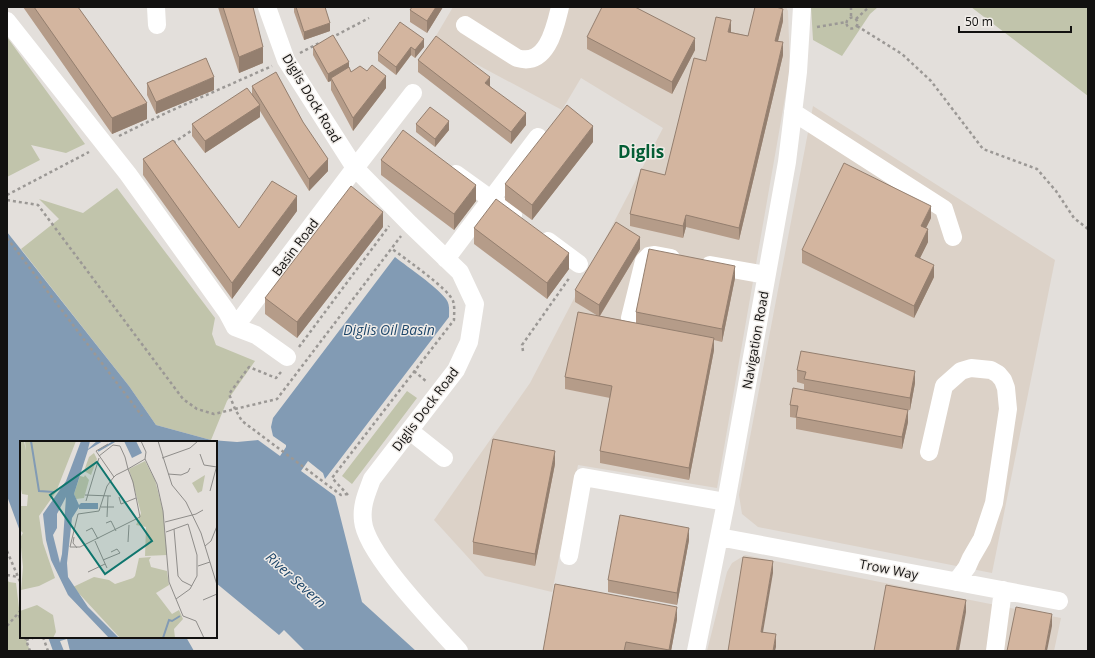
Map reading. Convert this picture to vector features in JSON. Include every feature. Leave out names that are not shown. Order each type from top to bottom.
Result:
[{"type":"street","points":[[156,7],[157,25]]},
{"type":"street","points":[[465,25],[517,58],[525,60],[536,57],[545,48],[553,35],[560,7]]},
{"type":"street","name":"Navigation Road","points":[[796,7],[800,34]]},
{"type":"street","name":"Navigation Road","points":[[696,651],[726,502],[787,162],[802,7]]},
{"type":"street","name":"Diglis Dock Road","points":[[271,8],[286,60],[355,168],[460,272],[475,304],[469,342],[456,370],[372,479],[355,497],[369,538],[378,554],[399,584],[459,651]]},
{"type":"street","points":[[7,21],[142,193],[227,312],[235,327],[256,334],[289,359]]},
{"type":"street","name":"Basin Road","points":[[235,327],[355,168],[395,130],[414,93]]},
{"type":"street","points":[[793,112],[944,209],[953,237]]},
{"type":"street","points":[[446,259],[538,137]]},
{"type":"street","points":[[444,165],[579,264]]},
{"type":"street","points":[[630,318],[644,261],[649,256],[655,255],[766,275]]},
{"type":"street","points":[[930,452],[944,386],[961,371],[971,368],[991,370],[998,374],[1003,380],[1006,388],[1008,409],[994,503],[982,539],[971,558],[968,567],[956,582]]},
{"type":"street","points":[[410,431],[444,458]]},
{"type":"street","points":[[569,556],[583,477],[726,502]]},
{"type":"street","name":"Trow Way","points":[[719,537],[1059,601]]},
{"type":"street","points":[[995,651],[1003,590]]},
{"type":"path","points":[[851,7],[851,18]]},
{"type":"path","points":[[856,19],[869,7]]},
{"type":"path","points":[[7,195],[168,112],[286,60],[369,18]]},
{"type":"path","points":[[800,34],[814,28],[846,22],[851,18],[856,19]]},
{"type":"path","points":[[856,19],[858,23],[857,26]]},
{"type":"path","points":[[846,22],[850,29],[857,26]]},
{"type":"path","points":[[857,26],[902,54],[931,81],[983,149],[1037,169],[1056,191],[1074,218],[1088,229]]},
{"type":"path","points":[[171,144],[197,127]]},
{"type":"path","points":[[7,200],[38,205],[183,398],[197,409],[214,414],[277,399],[398,239]]},
{"type":"path","points":[[355,497],[341,495],[242,421],[235,409],[230,394],[249,367],[276,378],[399,213]]},
{"type":"path","points":[[7,238],[142,416]]},
{"type":"path","points":[[355,497],[332,478],[454,320],[455,309],[453,300],[446,290],[391,248]]},
{"type":"path","points":[[523,351],[522,345],[579,264]]},
{"type":"path","points":[[7,550],[20,582]]},
{"type":"path","points":[[7,575],[18,577]]},
{"type":"path","points":[[19,614],[20,618]]},
{"type":"path","points":[[7,626],[19,614]]},
{"type":"path","points":[[43,638],[48,651]]},
{"type":"path","points":[[26,639],[30,651]]},
{"type":"shaded area","points":[[453,7],[786,7],[788,11],[790,69],[717,488],[578,465],[552,592],[485,576],[434,520],[530,383],[663,128],[581,78],[562,110],[433,41]]},
{"type":"shaded area","points":[[813,106],[1055,260],[992,573],[758,527],[742,514],[739,495]]},
{"type":"shaded area","points":[[745,555],[1061,618],[1054,651],[707,651],[727,572],[732,563]]},
{"type":"green space","points":[[811,7],[878,7],[870,14],[842,56],[813,40]]},
{"type":"green space","points":[[971,7],[1088,7],[1088,96]]},
{"type":"green space","points":[[7,37],[85,144],[66,153],[31,145],[40,160],[7,177]]},
{"type":"green space","points":[[117,188],[215,318],[212,334],[216,345],[255,361],[227,401],[211,440],[156,425],[129,386],[21,249],[59,219],[39,199],[83,213]]},
{"type":"green space","points":[[407,391],[417,398],[352,484],[342,476]]},
{"type":"green space","points":[[7,580],[9,582],[16,583],[20,617],[20,638],[25,638],[30,651],[7,651]]},
{"type":"water","points":[[7,232],[129,386],[156,425],[211,440],[237,442],[258,440],[280,456],[286,445],[273,436],[271,427],[273,418],[395,257],[442,294],[448,303],[449,317],[325,479],[323,473],[308,461],[301,471],[335,496],[362,602],[416,651],[305,651],[284,630],[279,635],[217,584],[217,441],[20,441],[20,531],[7,496]]},
{"type":"water","points":[[48,638],[187,638],[194,651],[70,651],[67,639],[60,641],[64,651],[53,651]]},
{"type":"building","points":[[34,7],[78,7],[147,103],[112,118]]},
{"type":"building","points":[[223,7],[253,7],[263,47],[239,57]]},
{"type":"building","points":[[296,7],[325,7],[330,23],[304,32]]},
{"type":"building","points":[[412,7],[436,7],[427,21],[410,10]]},
{"type":"building","points":[[602,7],[635,7],[695,38],[672,82],[587,37]]},
{"type":"building","points":[[755,7],[776,7],[783,9],[775,41],[783,42],[739,228],[686,215],[683,226],[630,214],[641,169],[665,175],[694,58],[706,61],[716,17],[731,20],[728,32],[748,36]]},
{"type":"building","points":[[400,22],[424,39],[415,50],[411,47],[396,67],[378,53]]},
{"type":"building","points":[[333,35],[349,62],[328,74],[313,47]]},
{"type":"building","points":[[436,36],[490,77],[485,83],[526,113],[511,132],[418,60]]},
{"type":"building","points":[[206,58],[214,77],[156,102],[147,83]]},
{"type":"building","points":[[372,65],[386,76],[353,118],[331,78],[349,67],[351,72],[360,66],[367,71]]},
{"type":"building","points":[[276,72],[303,122],[328,159],[309,179],[252,86]]},
{"type":"building","points":[[247,88],[260,105],[205,141],[192,124]]},
{"type":"building","points":[[567,105],[593,126],[532,205],[505,184]]},
{"type":"building","points":[[430,107],[449,121],[435,139],[416,124]]},
{"type":"building","points":[[403,130],[476,185],[454,214],[381,160]]},
{"type":"building","points":[[173,140],[239,228],[272,181],[297,196],[232,283],[143,159]]},
{"type":"building","points":[[844,163],[931,206],[921,226],[928,229],[915,256],[934,265],[914,306],[802,250]]},
{"type":"building","points":[[351,186],[383,212],[297,322],[265,298]]},
{"type":"building","points":[[496,199],[569,253],[547,283],[474,228]]},
{"type":"building","points":[[616,222],[640,237],[599,305],[575,290]]},
{"type":"building","points":[[649,249],[735,266],[722,329],[636,312]]},
{"type":"building","points":[[578,312],[714,338],[689,468],[600,451],[612,386],[565,377]]},
{"type":"building","points":[[801,351],[915,371],[910,398],[804,379],[806,372],[797,370]]},
{"type":"building","points":[[793,388],[908,410],[902,437],[796,417],[798,406],[790,405]]},
{"type":"building","points":[[493,439],[555,451],[535,554],[473,542]]},
{"type":"building","points":[[620,515],[689,528],[677,593],[608,580]]},
{"type":"building","points":[[743,557],[773,561],[761,632],[776,634],[773,651],[728,651]]},
{"type":"building","points":[[555,584],[677,607],[669,650],[626,642],[624,651],[543,651]]},
{"type":"building","points":[[886,585],[966,600],[956,651],[874,651]]},
{"type":"building","points":[[1016,607],[1052,614],[1045,651],[1007,651]]},
{"type":"district","name":"Diglis","points":[[641,152]]},
{"type":"water label","name":"Diglis Oil Basin","points":[[389,330]]},
{"type":"water label","name":"River Severn","points":[[296,580]]}]
